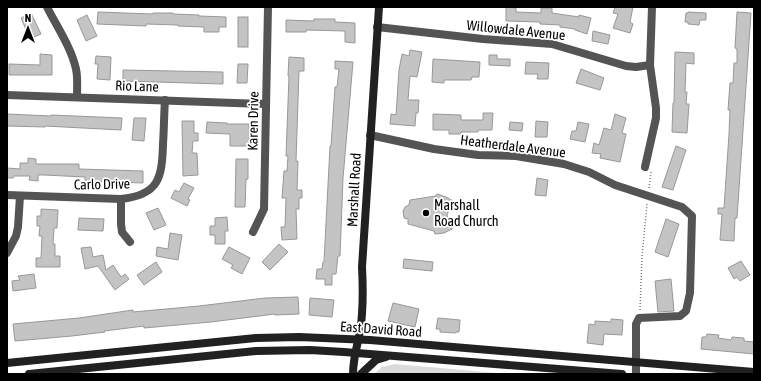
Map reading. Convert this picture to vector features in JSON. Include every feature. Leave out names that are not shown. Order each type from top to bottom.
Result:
[{"type":"street","points":[[47,7],[74,61],[76,70],[77,97]]},
{"type":"street","name":"Karen Drive","points":[[253,232],[264,209],[268,7]]},
{"type":"street","name":"Marshall Road","points":[[353,374],[355,353],[360,331],[363,277],[362,267],[379,7]]},
{"type":"street","points":[[645,167],[656,118],[650,65],[652,7]]},
{"type":"street","name":"Willowdale Avenue","points":[[377,27],[483,40],[552,44],[626,66],[636,67],[650,65]]},
{"type":"street","name":"Rio Lane","points":[[7,95],[266,104]]},
{"type":"street","name":"Carlo Drive","points":[[7,195],[120,199],[132,198],[150,190],[158,179],[163,164],[165,100]]},
{"type":"street","name":"Heatherdale Avenue","points":[[370,135],[434,149],[478,155],[516,156],[564,164],[589,172],[615,185],[682,207],[692,216],[690,293],[686,311],[680,316],[639,318]]},
{"type":"street","points":[[7,252],[16,236],[20,196]]},
{"type":"street","points":[[120,199],[122,232],[130,242]]},
{"type":"street","points":[[636,374],[636,324],[639,318]]},
{"type":"street","name":"East David Road","points":[[7,363],[263,338],[299,337],[358,340],[754,372]]},
{"type":"street","name":"East David Road","points":[[30,374],[256,351],[310,350],[622,374]]},
{"type":"street","points":[[361,374],[376,360],[391,356]]},
{"type":"street","points":[[30,360],[30,374]]},
{"type":"path","points":[[639,318],[643,249],[651,172],[645,167]]},
{"type":"shaded area","points":[[395,364],[508,374],[374,374],[382,367]]},
{"type":"building","points":[[506,7],[516,8],[516,12],[541,13],[541,8],[552,8],[552,13],[579,17],[579,15],[591,18],[587,34],[575,29],[560,27],[560,25],[540,24],[540,22],[506,21]]},
{"type":"building","points":[[615,7],[633,7],[630,22],[633,24],[630,33],[613,28],[618,14],[613,13]]},
{"type":"building","points":[[98,12],[153,14],[173,13],[226,17],[226,27],[219,27],[219,32],[204,32],[204,27],[178,25],[146,24],[146,26],[97,24]]},
{"type":"building","points":[[737,12],[751,13],[737,218],[735,218],[734,241],[720,240],[722,214],[718,214],[718,208],[724,208],[729,134],[730,110],[728,110],[730,83],[733,83],[734,63],[737,63],[737,49],[735,48]]},
{"type":"building","points":[[31,13],[41,34],[30,39],[21,18]]},
{"type":"building","points":[[686,13],[706,13],[706,20],[700,20],[699,25],[688,24],[688,22],[685,22]]},
{"type":"building","points":[[87,15],[97,36],[86,41],[77,20]]},
{"type":"building","points":[[238,17],[248,17],[248,47],[238,47]]},
{"type":"building","points":[[314,19],[335,19],[335,22],[355,23],[355,43],[345,42],[345,31],[306,30],[306,32],[286,32],[286,20],[314,21]]},
{"type":"building","points":[[593,31],[610,35],[608,44],[592,41]]},
{"type":"building","points":[[410,50],[422,52],[417,77],[410,76],[408,100],[419,100],[415,126],[390,124],[391,114],[396,115],[399,70],[402,54],[409,56]]},
{"type":"building","points":[[675,52],[694,53],[694,64],[686,63],[685,92],[687,92],[686,104],[689,104],[687,133],[672,132]]},
{"type":"building","points":[[40,54],[52,55],[52,75],[9,75],[9,64],[40,65]]},
{"type":"building","points":[[489,55],[497,55],[497,59],[510,59],[510,66],[489,65]]},
{"type":"building","points":[[96,56],[111,57],[110,80],[97,79],[98,64],[95,64]]},
{"type":"building","points":[[289,57],[304,58],[304,71],[299,71],[296,161],[298,161],[297,190],[302,190],[302,198],[299,198],[299,209],[296,209],[297,239],[282,240],[281,227],[285,227],[286,198],[282,198],[284,171],[287,171],[288,156],[286,156]]},
{"type":"building","points":[[433,59],[480,62],[479,77],[472,77],[471,80],[444,80],[444,83],[432,82]]},
{"type":"building","points":[[335,61],[353,62],[343,178],[340,256],[338,256],[336,274],[332,274],[332,285],[325,285],[325,279],[316,279],[317,269],[322,269],[324,262],[330,146],[335,87],[337,87],[339,69],[335,69]]},
{"type":"building","points":[[526,62],[549,63],[548,79],[537,79],[538,74],[525,74]]},
{"type":"building","points":[[238,64],[248,64],[247,83],[237,83]]},
{"type":"building","points":[[581,69],[604,78],[600,90],[576,83]]},
{"type":"building","points":[[123,70],[223,72],[223,84],[123,81]]},
{"type":"building","points":[[483,113],[493,113],[492,130],[478,130],[478,132],[449,134],[449,130],[433,130],[433,114],[461,115],[461,120],[483,120]]},
{"type":"building","points":[[7,114],[122,118],[121,130],[45,126],[7,126]]},
{"type":"building","points":[[615,114],[626,118],[622,133],[626,134],[620,162],[600,158],[601,154],[592,153],[594,143],[599,145],[604,128],[611,130]]},
{"type":"building","points":[[134,118],[146,118],[144,141],[132,140]]},
{"type":"building","points":[[182,121],[194,121],[194,133],[198,133],[198,141],[193,141],[192,153],[197,153],[198,175],[183,176]]},
{"type":"building","points":[[536,121],[548,122],[547,137],[535,137]]},
{"type":"building","points":[[207,122],[249,124],[249,146],[230,146],[230,134],[206,133]]},
{"type":"building","points":[[510,122],[523,123],[522,131],[509,130]]},
{"type":"building","points":[[578,122],[589,124],[585,142],[570,139],[572,131],[576,131]]},
{"type":"building","points":[[676,146],[686,150],[673,190],[662,187]]},
{"type":"building","points":[[28,158],[36,159],[36,164],[79,164],[79,169],[143,171],[143,183],[85,181],[85,177],[44,175],[38,175],[38,181],[29,180],[30,176],[14,176],[13,178],[7,178],[7,168],[20,169],[20,163],[28,163]]},
{"type":"building","points":[[236,159],[248,159],[248,179],[246,179],[245,207],[235,207]]},
{"type":"building","points":[[537,178],[548,180],[546,196],[535,195]]},
{"type":"building","points":[[184,183],[194,188],[188,199],[190,200],[187,206],[171,198],[175,190],[179,192]]},
{"type":"building","name":"Marshall Road Church","points":[[437,194],[453,201],[447,215],[452,229],[444,233],[435,234],[434,231],[408,224],[408,219],[404,218],[403,211],[405,207],[409,205],[410,200],[436,196]]},
{"type":"building","points":[[158,208],[166,225],[154,230],[146,213]]},
{"type":"building","points":[[41,209],[58,210],[57,228],[54,228],[53,244],[55,244],[55,256],[60,256],[60,267],[36,267],[36,258],[41,258],[42,236],[39,236],[40,226],[37,226],[37,216],[41,216]]},
{"type":"building","points":[[227,217],[228,231],[225,231],[225,244],[215,244],[215,235],[210,235],[210,226],[215,226],[215,218]]},
{"type":"building","points":[[79,218],[104,219],[103,231],[78,230]]},
{"type":"building","points":[[666,219],[679,224],[668,257],[655,252]]},
{"type":"building","points":[[170,233],[182,235],[178,260],[156,256],[157,247],[168,249]]},
{"type":"building","points":[[279,244],[288,252],[270,270],[262,262]]},
{"type":"building","points":[[91,247],[93,257],[103,255],[106,270],[113,265],[121,277],[125,274],[129,279],[115,290],[98,266],[85,269],[81,248]]},
{"type":"building","points":[[229,247],[250,258],[242,274],[231,268],[233,265],[222,259]]},
{"type":"building","points":[[404,259],[433,262],[432,271],[403,268]]},
{"type":"building","points":[[741,261],[750,275],[740,281],[737,277],[734,279],[728,268]]},
{"type":"building","points":[[156,262],[162,272],[144,285],[137,275]]},
{"type":"building","points":[[34,274],[36,288],[13,291],[12,281],[20,280],[18,276]]},
{"type":"building","points":[[671,279],[674,311],[658,312],[655,281]]},
{"type":"building","points":[[298,297],[299,314],[275,314],[144,328],[144,326],[72,336],[15,341],[13,324],[79,318],[133,310],[133,312],[265,298]]},
{"type":"building","points":[[310,298],[334,300],[332,317],[309,315]]},
{"type":"building","points":[[393,303],[419,309],[415,327],[388,321]]},
{"type":"building","points":[[438,318],[460,320],[459,332],[440,332],[440,329],[436,329]]},
{"type":"building","points":[[611,319],[623,320],[622,335],[604,334],[603,345],[587,343],[589,324],[595,325],[595,321],[611,322]]},
{"type":"building","points":[[707,334],[719,335],[718,338],[731,340],[732,337],[744,338],[744,341],[754,342],[754,354],[701,349],[702,337],[706,337]]},
{"type":"place","name":"Marshall Road Church","points":[[426,213]]}]
